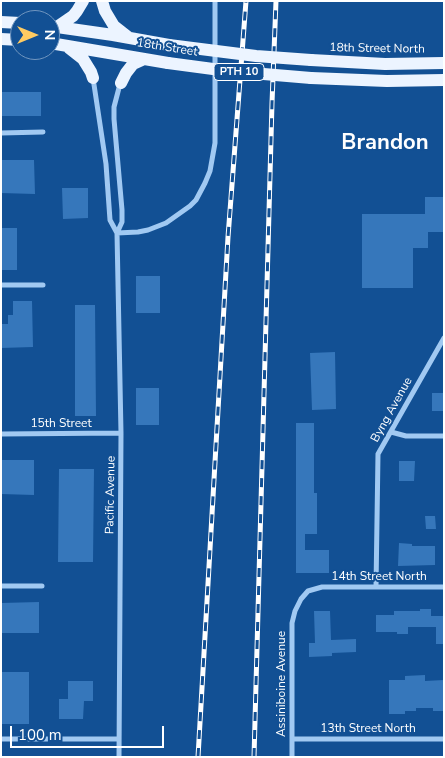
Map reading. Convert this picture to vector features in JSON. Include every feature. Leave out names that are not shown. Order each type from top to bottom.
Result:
[{"type":"main road","points":[[60,23],[73,16],[83,1]]},
{"type":"main road","points":[[102,1],[105,11],[114,26],[130,38]]},
{"type":"main road","name":"18th Street","points":[[60,28],[231,53],[311,60]]},
{"type":"main road","name":"18th Street","points":[[60,44],[168,63],[228,71],[311,78],[387,81],[444,80]]},
{"type":"main road","points":[[65,45],[74,50],[83,59],[93,78]]},
{"type":"main road","points":[[121,83],[133,64],[144,59]]},
{"type":"main road","name":"18th Street North","points":[[311,60],[394,64],[444,63]]},
{"type":"street","points":[[116,233],[148,230],[166,223],[196,200],[205,183],[210,171],[215,143],[215,1]]},
{"type":"street","name":"Pacific Avenue","points":[[93,78],[106,164],[110,220],[116,233],[121,434],[119,757]]},
{"type":"street","name":"Pacific Avenue","points":[[116,233],[122,222],[122,210],[114,107],[121,83]]},
{"type":"street","points":[[1,133],[43,132]]},
{"type":"street","points":[[1,285],[43,285]]},
{"type":"street","name":"Byng Avenue","points":[[376,588],[378,454],[444,338]]},
{"type":"street","points":[[391,432],[406,436],[444,436]]},
{"type":"street","name":"15th Street","points":[[1,434],[121,434]]},
{"type":"street","points":[[1,586],[42,586]]},
{"type":"street","name":"14th Street North","points":[[295,611],[301,599],[308,591],[322,587],[444,587]]},
{"type":"street","name":"Assiniboine Avenue","points":[[292,757],[292,623],[295,611]]},
{"type":"street","points":[[1,739],[119,740]]},
{"type":"street","name":"13th Street North","points":[[292,739],[444,739]]},
{"type":"building","points":[[1,92],[41,92],[41,116],[1,116]]},
{"type":"building","points":[[1,160],[34,160],[35,194],[1,193]]},
{"type":"building","points":[[62,188],[88,188],[88,218],[63,219]]},
{"type":"building","points":[[425,197],[444,197],[444,232],[428,232],[428,248],[413,248],[413,288],[362,288],[362,214],[425,214]]},
{"type":"building","points":[[1,228],[17,228],[17,270],[1,270]]},
{"type":"building","points":[[136,276],[160,276],[160,313],[136,313]]},
{"type":"building","points":[[13,301],[32,301],[33,347],[1,348],[1,324],[8,324],[8,315],[13,315]]},
{"type":"building","points":[[75,305],[95,305],[96,416],[75,416]]},
{"type":"building","points":[[335,352],[336,409],[312,410],[310,353]]},
{"type":"building","points":[[136,388],[159,388],[159,425],[136,425]]},
{"type":"building","points":[[432,393],[444,393],[444,411],[432,411]]},
{"type":"building","points":[[296,423],[314,423],[314,493],[317,493],[317,534],[305,534],[305,550],[329,550],[329,573],[296,573]]},
{"type":"building","points":[[1,460],[34,460],[34,495],[1,494]]},
{"type":"building","points":[[399,461],[415,461],[414,481],[399,481]]},
{"type":"building","points":[[59,469],[94,469],[93,562],[58,562]]},
{"type":"building","points":[[425,516],[435,516],[436,529],[426,529]]},
{"type":"building","points":[[399,543],[412,544],[412,546],[435,546],[435,565],[398,566]]},
{"type":"building","points":[[39,602],[39,633],[1,633],[1,603]]},
{"type":"building","points":[[420,609],[431,609],[431,616],[444,616],[444,644],[436,644],[436,627],[408,627],[408,634],[376,632],[376,615],[394,615],[394,611],[420,611]]},
{"type":"building","points":[[314,611],[330,611],[331,640],[356,639],[356,652],[332,653],[332,656],[309,657],[309,643],[315,643]]},
{"type":"building","points":[[1,672],[29,672],[29,724],[1,724]]},
{"type":"building","points":[[425,675],[425,681],[444,680],[444,711],[433,711],[433,708],[416,708],[416,711],[405,711],[405,714],[389,714],[389,680],[405,680],[405,676]]},
{"type":"building","points":[[68,681],[93,681],[93,701],[84,701],[83,719],[59,719],[59,699],[68,699]]},
{"type":"railway","points":[[198,757],[228,237],[246,1]]},
{"type":"railway","points":[[254,757],[276,1]]},
{"type":"district","name":"Brandon","points":[[385,144]]}]
